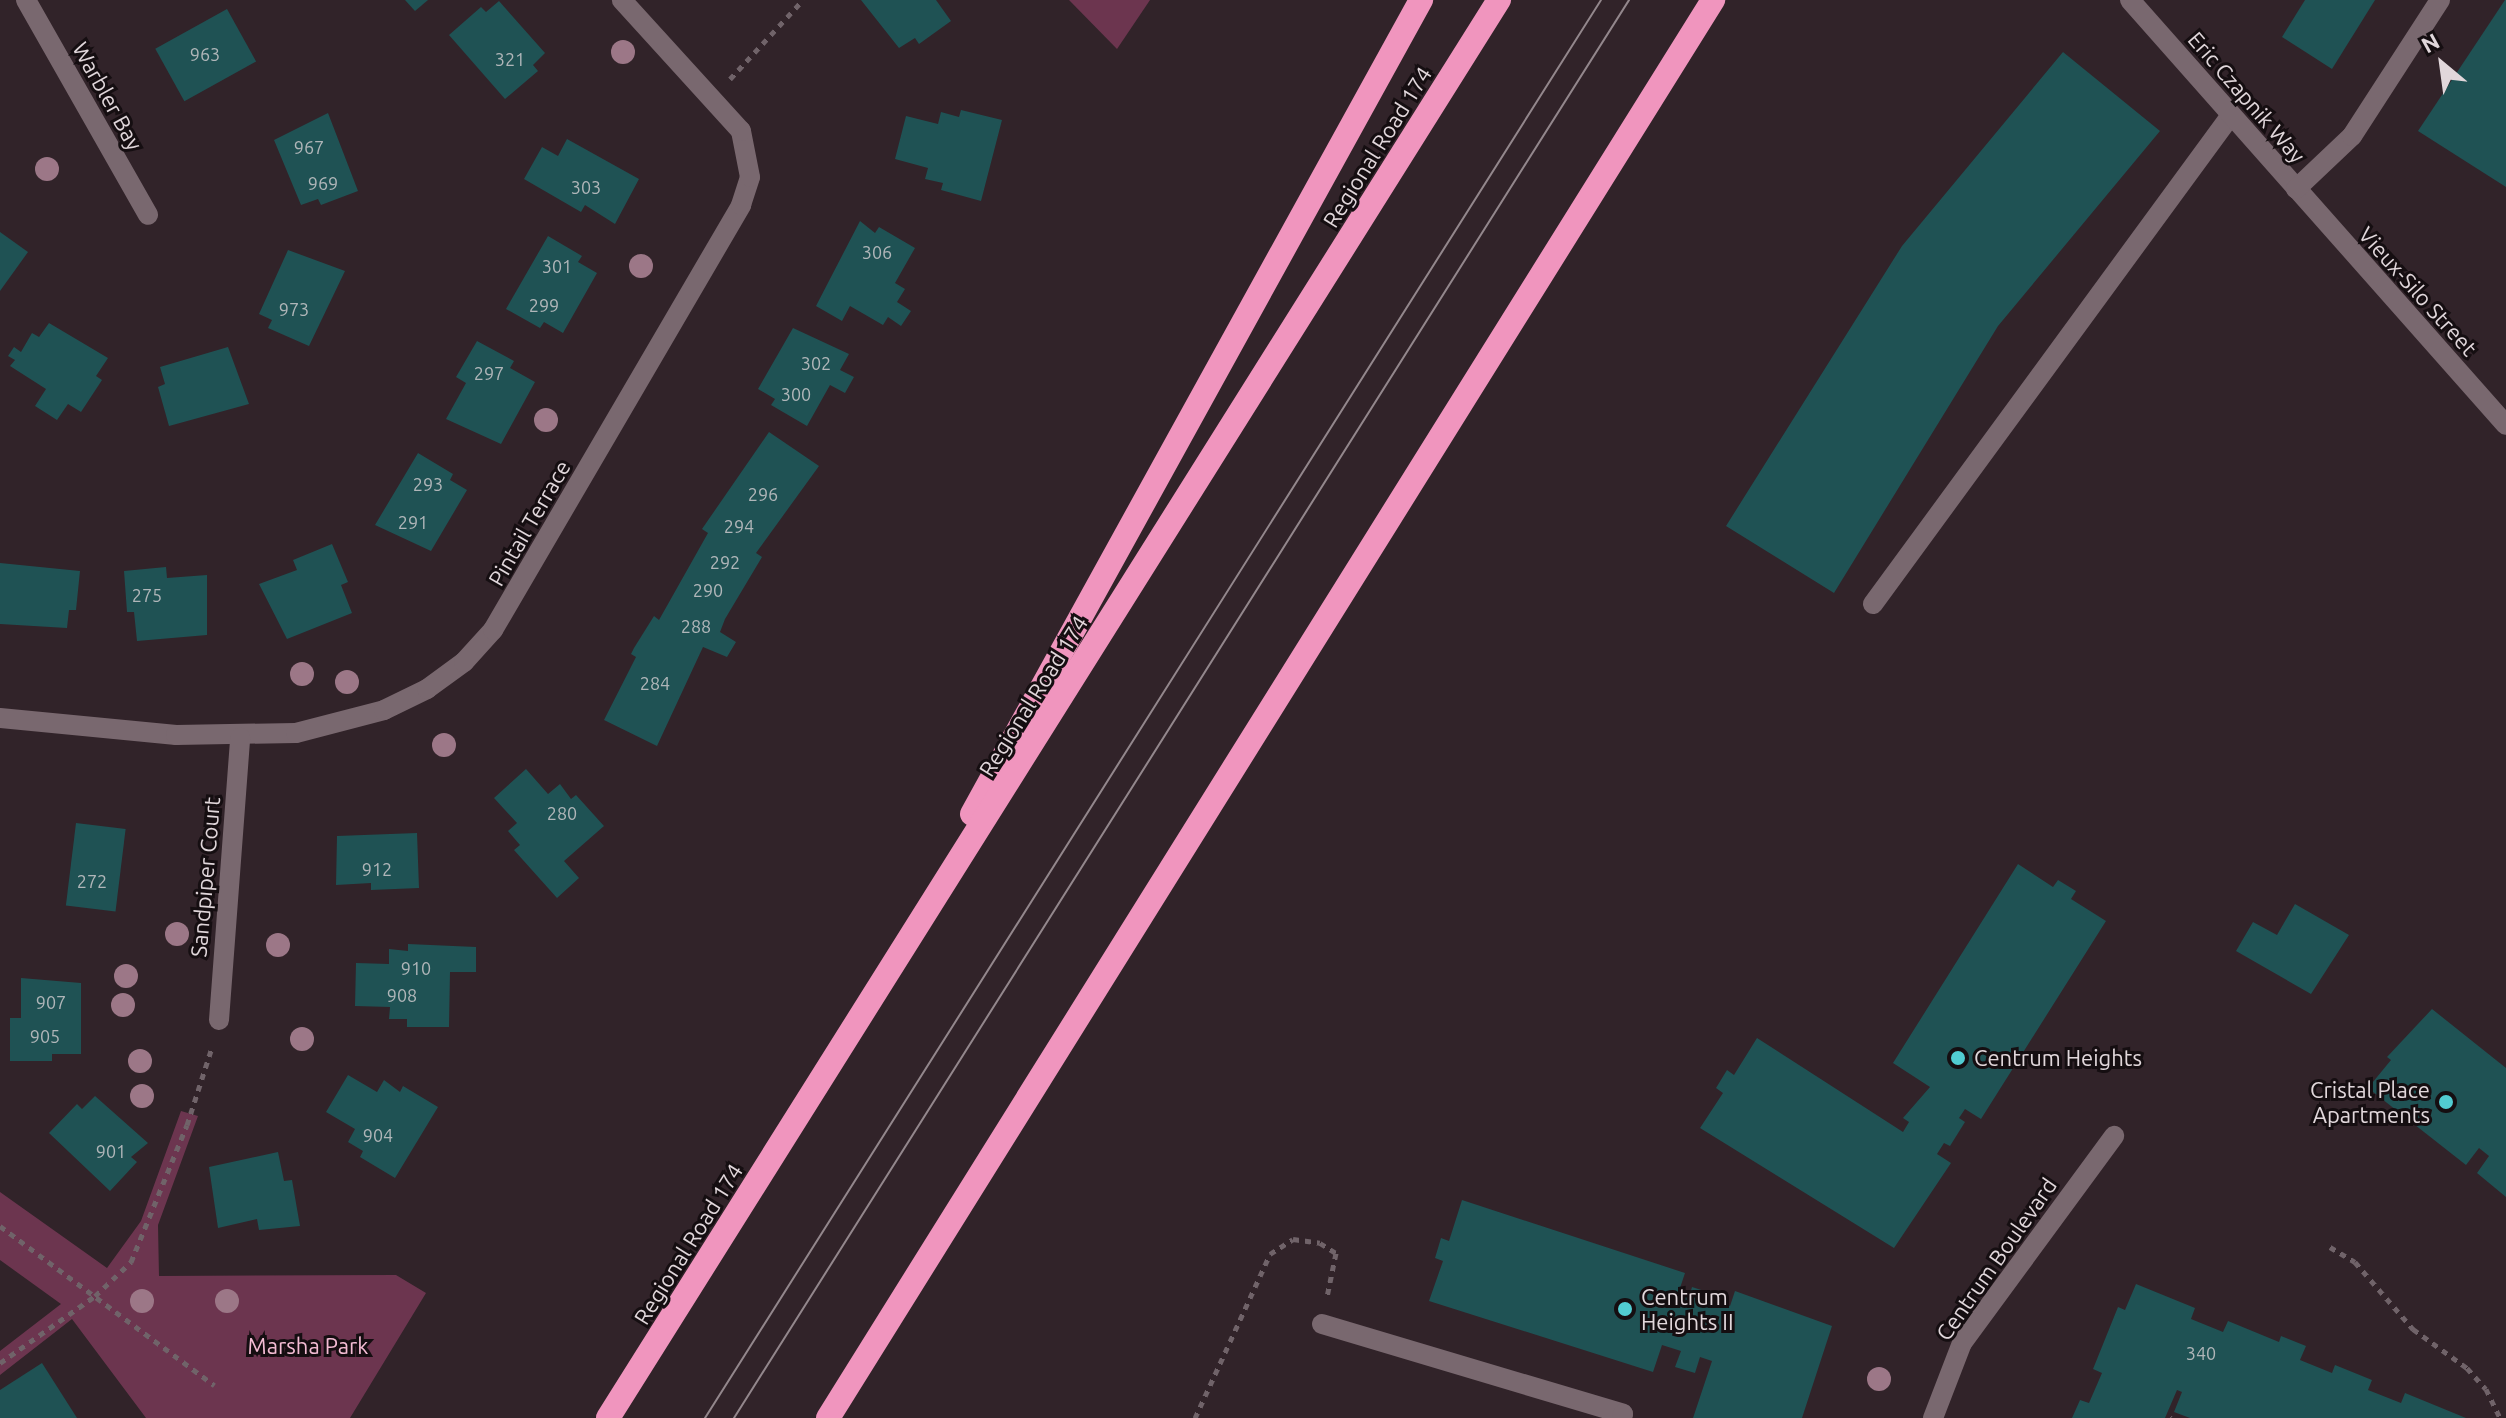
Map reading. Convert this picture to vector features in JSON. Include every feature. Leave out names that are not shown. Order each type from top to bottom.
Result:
[{"type":"highway","points":[[848,1041],[1421,0]]},
{"type":"highway","name":"Regional Road 174","points":[[608,1418],[848,1041],[1499,0]]},
{"type":"highway","points":[[828,1418],[1713,0]]},
{"type":"street","name":"Warbler Bay","points":[[26,0],[148,215]]},
{"type":"street","name":"Pintail Terrace","points":[[0,718],[240,738],[296,733],[384,710],[464,662],[493,630],[741,205],[750,177],[749,155],[741,131],[622,0]]},
{"type":"street","name":"Eric Czapnik Way","points":[[2130,0],[2296,189]]},
{"type":"street","points":[[2296,189],[2341,151],[2440,0]]},
{"type":"street","points":[[1873,604],[2231,115]]},
{"type":"street","name":"Vieux-Silo Street","points":[[2296,189],[2506,425]]},
{"type":"street","name":"Sandpiper Court","points":[[219,1020],[240,738]]},
{"type":"street","name":"Centrum Boulevard","points":[[1933,1418],[1962,1343],[2114,1136]]},
{"type":"street","points":[[1322,1324],[1622,1418]]},
{"type":"path","points":[[711,99],[803,0]]},
{"type":"path","points":[[0,1363],[95,1296],[131,1262],[187,1125],[219,1020]]},
{"type":"path","points":[[0,1226],[214,1385]]},
{"type":"path","points":[[1195,1418],[1270,1254],[1293,1239],[1320,1243],[1336,1253],[1322,1324]]},
{"type":"path","points":[[2330,1247],[2355,1262],[2413,1329],[2467,1368],[2486,1389],[2500,1418]]},
{"type":"green space","points":[[1069,0],[1150,0],[1117,49]]},
{"type":"green space","name":"Marsha Park","points":[[181,1111],[198,1116],[158,1225],[159,1276],[396,1275],[426,1293],[350,1418],[146,1418],[72,1319],[0,1375],[0,1351],[61,1304],[0,1260],[0,1192],[107,1268],[141,1221]]},
{"type":"building","points":[[405,0],[428,0],[415,11]]},
{"type":"building","points":[[861,0],[936,0],[951,21],[919,44],[915,38],[899,48]]},
{"type":"building","points":[[2305,0],[2375,0],[2332,69],[2282,37]]},
{"type":"building","points":[[2506,0],[2506,187],[2418,131]]},
{"type":"building","points":[[499,1],[545,53],[533,65],[538,71],[505,99],[449,35],[481,7],[486,12]]},
{"type":"building","points":[[227,9],[256,61],[184,101],[155,49]]},
{"type":"building","points":[[2063,52],[2160,131],[1998,326],[1834,593],[1726,526],[1902,246]]},
{"type":"building","points":[[961,110],[1002,120],[981,201],[941,190],[943,183],[925,179],[928,168],[895,159],[906,116],[938,124],[941,112],[959,117]]},
{"type":"building","points":[[328,113],[358,191],[321,205],[318,199],[301,205],[274,140]]},
{"type":"building","points":[[567,139],[639,179],[615,224],[585,205],[581,212],[524,179],[542,147],[558,156]]},
{"type":"building","points":[[860,221],[875,233],[879,227],[915,248],[895,283],[905,289],[897,302],[911,311],[901,326],[888,317],[883,325],[850,306],[842,321],[816,306]]},
{"type":"building","points":[[0,232],[28,252],[0,291]]},
{"type":"building","points":[[548,236],[582,256],[578,262],[597,273],[563,333],[544,322],[540,328],[506,309]]},
{"type":"building","points":[[288,250],[345,271],[309,346],[268,328],[272,320],[259,314]]},
{"type":"building","points":[[49,323],[108,358],[96,376],[102,380],[81,412],[68,404],[57,420],[35,406],[46,389],[10,366],[15,360],[8,356],[14,347],[21,352],[32,333],[39,337]]},
{"type":"building","points":[[793,328],[849,354],[840,370],[854,377],[845,393],[830,385],[807,426],[771,405],[775,399],[758,389]]},
{"type":"building","points":[[477,341],[514,361],[510,368],[535,382],[501,444],[446,419],[466,383],[456,377]]},
{"type":"building","points":[[228,347],[249,404],[169,426],[158,387],[165,384],[160,367]]},
{"type":"building","points":[[769,432],[819,466],[756,553],[762,557],[720,632],[736,642],[727,657],[703,647],[657,746],[604,720],[636,657],[631,654],[634,648],[654,616],[659,620],[708,533],[702,529]]},
{"type":"building","points":[[418,453],[453,474],[450,480],[467,490],[431,551],[375,525]]},
{"type":"building","points":[[332,544],[348,582],[341,585],[352,613],[287,639],[259,584],[297,570],[293,560]]},
{"type":"building","points":[[0,563],[80,571],[76,610],[69,610],[67,628],[0,624]]},
{"type":"building","points":[[166,567],[167,578],[207,575],[207,635],[137,641],[134,612],[127,612],[124,571]]},
{"type":"building","points":[[526,769],[548,794],[560,784],[571,799],[576,795],[604,826],[564,861],[579,878],[557,898],[514,850],[520,845],[508,831],[517,823],[494,798]]},
{"type":"building","points":[[76,823],[126,829],[116,911],[66,905]]},
{"type":"building","points":[[417,833],[419,888],[371,890],[371,883],[336,885],[337,836]]},
{"type":"building","name":"Centrum Heights","points":[[2018,864],[2053,887],[2058,880],[2076,891],[2071,899],[2106,921],[1981,1119],[1965,1109],[1959,1118],[1965,1122],[1950,1146],[1944,1143],[1937,1154],[1951,1163],[1894,1248],[1700,1128],[1723,1093],[1716,1088],[1727,1070],[1734,1075],[1757,1038],[1903,1132],[1909,1122],[1903,1118],[1930,1087],[1893,1063]]},
{"type":"building","points":[[2295,904],[2349,935],[2311,994],[2236,951],[2253,922],[2277,935]]},
{"type":"building","points":[[408,944],[476,947],[476,972],[450,972],[449,1027],[407,1027],[407,1019],[389,1019],[390,1007],[355,1006],[356,963],[389,964],[389,949],[408,951]]},
{"type":"building","points":[[21,978],[81,983],[81,1054],[52,1054],[52,1061],[10,1061],[10,1018],[21,1018]]},
{"type":"building","name":"Cristal Place Apartments","points":[[2432,1009],[2506,1068],[2506,1197],[2477,1173],[2489,1156],[2479,1148],[2466,1165],[2368,1088],[2391,1060],[2387,1057]]},
{"type":"building","points":[[348,1075],[377,1092],[384,1080],[400,1092],[403,1086],[438,1107],[395,1178],[360,1157],[363,1151],[348,1142],[355,1129],[326,1112]]},
{"type":"building","points":[[95,1096],[148,1143],[131,1157],[137,1162],[110,1191],[49,1133],[77,1104],[82,1109]]},
{"type":"building","points":[[278,1152],[284,1181],[292,1180],[300,1226],[259,1230],[257,1219],[218,1228],[209,1167]]},
{"type":"building","name":"Centrum Heights II","points":[[1462,1200],[1685,1273],[1679,1291],[1690,1294],[1692,1287],[1720,1296],[1718,1302],[1730,1306],[1735,1291],[1832,1326],[1802,1418],[1693,1418],[1712,1361],[1700,1357],[1695,1373],[1675,1367],[1681,1351],[1662,1345],[1653,1372],[1429,1301],[1443,1261],[1435,1258],[1441,1238],[1449,1241]]},
{"type":"building","points":[[2136,1284],[2195,1308],[2191,1319],[2223,1332],[2228,1321],[2279,1342],[2281,1336],[2306,1346],[2300,1360],[2332,1373],[2335,1365],[2372,1380],[2368,1390],[2401,1403],[2405,1393],[2466,1418],[2190,1418],[2174,1412],[2182,1392],[2177,1390],[2165,1418],[2072,1418],[2080,1400],[2089,1403],[2102,1373],[2093,1369],[2118,1307],[2125,1310]]},
{"type":"building","points":[[42,1363],[77,1418],[0,1418],[0,1390]]},
{"type":"tram line","points":[[705,1418],[1601,0]]},
{"type":"tram line","points":[[734,1418],[1629,0]]},
{"type":"place","name":"Centrum Heights","points":[[1958,1058]]},
{"type":"place","name":"Cristal Place Apartments","points":[[2446,1102]]},
{"type":"place","name":"Centrum Heights II","points":[[1625,1309]]}]
